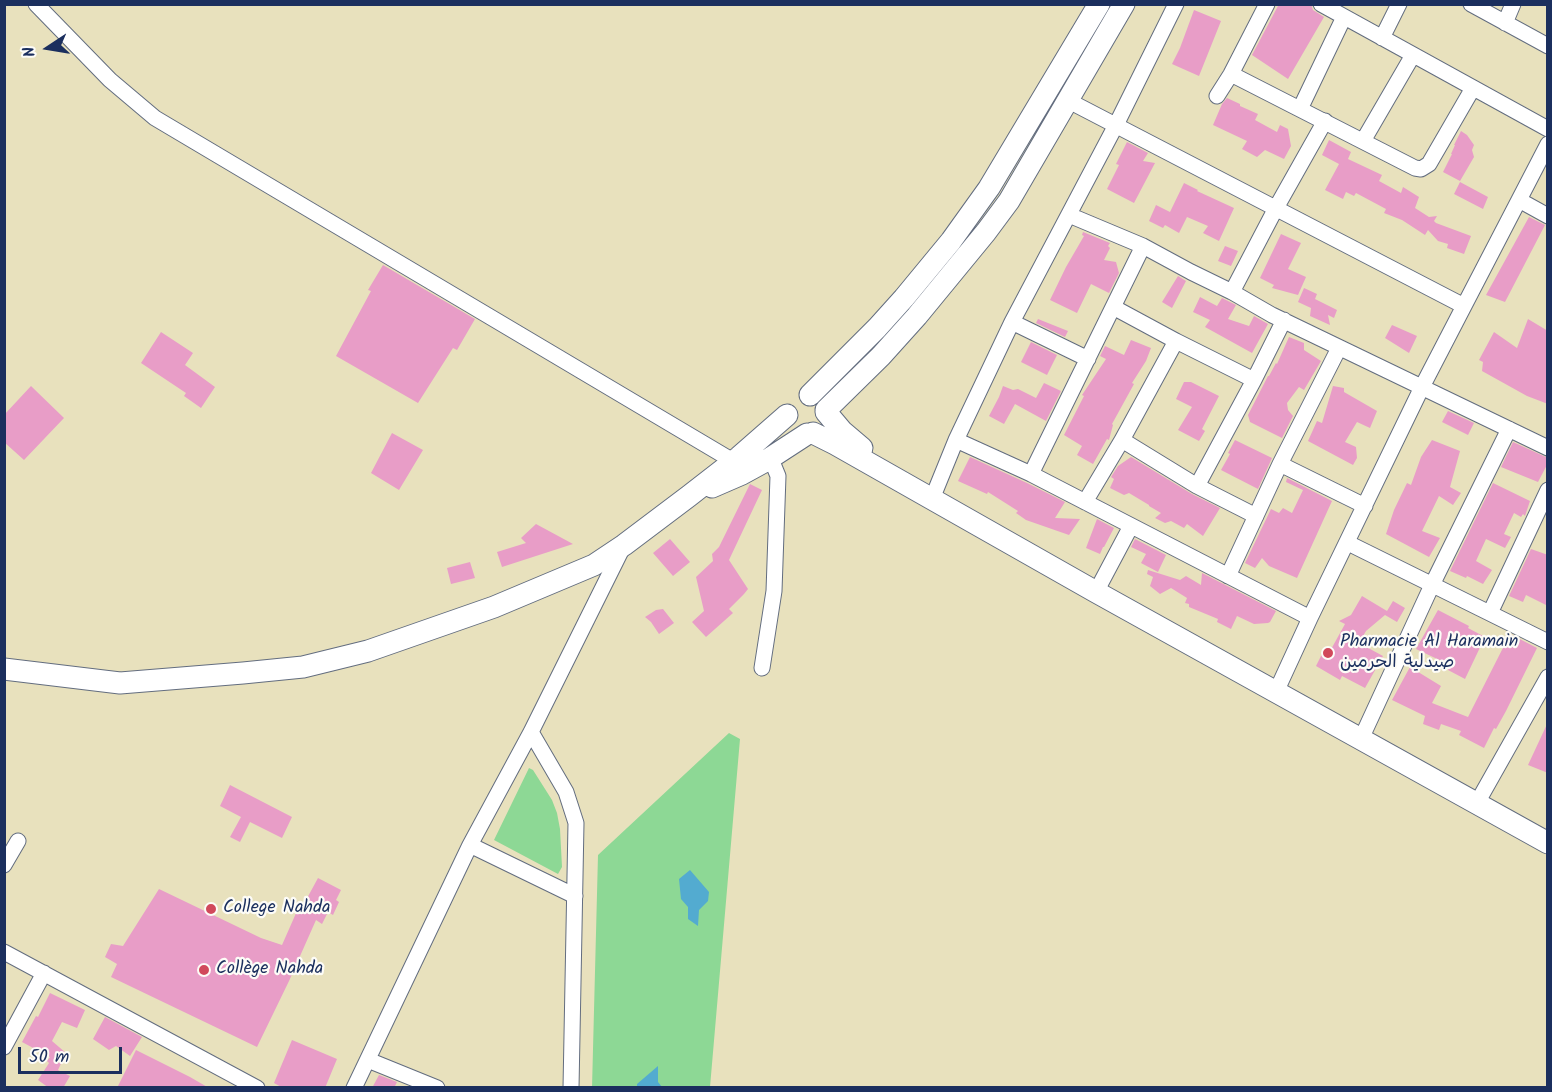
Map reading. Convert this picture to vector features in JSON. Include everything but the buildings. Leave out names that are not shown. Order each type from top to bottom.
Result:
[{"type":"main road","points":[[810,395],[904,298],[958,233],[989,188],[1099,4]]},
{"type":"main road","points":[[689,496],[771,459],[822,427],[826,411],[910,324],[970,254],[1009,201],[1124,4]]},
{"type":"main road","points":[[906,485],[842,431],[820,400],[804,394],[794,399],[787,416],[795,430],[836,444],[906,485],[1096,592],[1548,843]]},
{"type":"main road","points":[[4,669],[120,682],[303,667],[368,651],[494,607],[594,565],[689,496],[787,416]]},
{"type":"street","points":[[36,4],[110,80],[155,118],[733,461]]},
{"type":"street","points":[[932,499],[956,440],[1012,322],[1116,125],[1176,4]]},
{"type":"street","points":[[1217,96],[1267,4]]},
{"type":"street","points":[[1321,4],[1548,129]]},
{"type":"street","points":[[1382,38],[1399,4]]},
{"type":"street","points":[[1471,4],[1548,46]]},
{"type":"street","points":[[1505,23],[1513,4]]},
{"type":"street","points":[[1300,109],[1344,17]]},
{"type":"street","points":[[1363,141],[1413,55]]},
{"type":"street","points":[[1231,74],[1421,169],[1429,164],[1473,88]]},
{"type":"street","points":[[1067,100],[1464,306]]},
{"type":"street","points":[[1232,292],[1324,121]]},
{"type":"street","points":[[1276,692],[1422,387],[1548,144]]},
{"type":"street","points":[[1519,200],[1548,216]]},
{"type":"street","points":[[1069,215],[1143,246],[1272,315],[1547,447]]},
{"type":"street","points":[[1031,474],[1143,246]]},
{"type":"street","points":[[1113,307],[1254,380]]},
{"type":"street","points":[[1197,486],[1284,320]]},
{"type":"street","points":[[1012,322],[1088,359]]},
{"type":"street","points":[[1085,502],[1176,341]]},
{"type":"street","points":[[1228,576],[1280,464],[1339,348]]},
{"type":"street","points":[[1362,740],[1432,585],[1509,429]]},
{"type":"street","points":[[956,440],[1031,474],[1310,618]]},
{"type":"street","points":[[1122,440],[1197,486],[1256,516]]},
{"type":"street","points":[[762,668],[774,591],[778,476],[771,459]]},
{"type":"street","points":[[1280,464],[1365,506]]},
{"type":"street","points":[[1490,613],[1548,490]]},
{"type":"street","points":[[1096,592],[1131,526]]},
{"type":"street","points":[[1348,543],[1548,642]]},
{"type":"street","points":[[354,1088],[470,844],[531,732],[624,545]]},
{"type":"street","points":[[1477,803],[1548,677]]},
{"type":"street","points":[[531,732],[566,792],[576,823],[571,1088]]},
{"type":"street","points":[[4,866],[18,841]]},
{"type":"street","points":[[470,844],[575,896]]},
{"type":"street","points":[[4,952],[257,1088]]},
{"type":"street","points":[[4,1047],[44,973]]},
{"type":"street","points":[[368,1059],[437,1088]]},
{"type":"green space","points":[[729,733],[740,739],[710,1087],[592,1088],[598,855]]},
{"type":"green space","points":[[529,768],[533,770],[552,800],[557,813],[562,867],[558,874],[494,840]]},
{"type":"water","points":[[690,870],[709,892],[708,901],[699,910],[698,926],[688,919],[688,907],[681,899],[679,879]]},
{"type":"water","points":[[658,1066],[658,1082],[662,1087],[637,1087],[637,1084]]},
{"type":"place","name":"Pharmacie Al Haramain صيدلية الحرمين","points":[[1328,653]]},
{"type":"place","name":"College Nahda","points":[[211,909]]},
{"type":"place","name":"Collège Nahda","points":[[204,970]]}]
